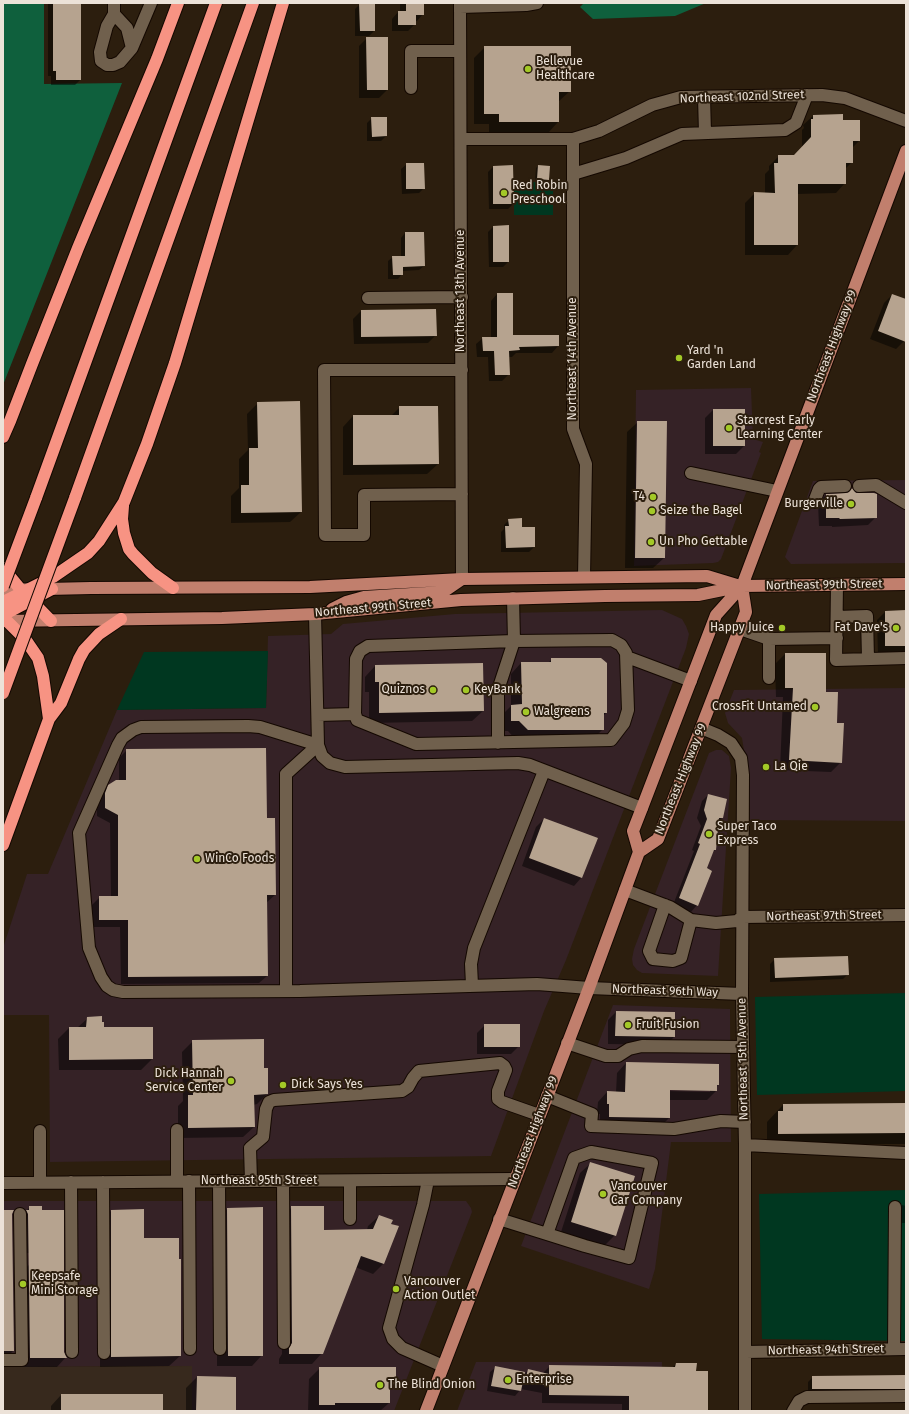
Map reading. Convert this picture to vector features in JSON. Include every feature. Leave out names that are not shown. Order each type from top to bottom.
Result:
[{"type":"highway","points":[[3,437],[75,256],[157,59],[178,3]]},
{"type":"highway","points":[[3,586],[216,3]]},
{"type":"highway","points":[[3,693],[75,498],[253,3]]},
{"type":"highway","points":[[3,602],[25,593],[53,577],[88,553],[99,541],[124,502],[147,444],[175,364],[283,3]]},
{"type":"highway","points":[[124,502],[122,519],[124,533],[129,549],[152,574],[173,588]]},
{"type":"highway","points":[[3,568],[51,621]]},
{"type":"highway","points":[[49,719],[43,676],[38,658],[25,638],[4,618],[25,593],[52,589]]},
{"type":"highway","points":[[3,844],[49,719],[60,703],[76,664],[84,650],[98,634],[121,620]]},
{"type":"main road","name":"Northeast Highway 99","points":[[639,852],[633,831],[690,681],[716,615],[742,586],[777,491],[903,168],[906,151]]},
{"type":"main road","name":"Northeast 99th Street","points":[[52,589],[310,587],[462,579],[707,576],[742,586]]},
{"type":"main road","points":[[320,613],[346,602],[364,597],[443,592],[462,579]]},
{"type":"main road","name":"Northeast 99th Street","points":[[4,618],[51,621],[222,618],[320,613],[461,600],[698,595],[742,586],[906,584]]},
{"type":"main road","name":"Northeast Highway 99","points":[[426,1411],[589,988],[639,852],[658,839],[740,629],[746,612],[742,586]]},
{"type":"main road","points":[[3,590],[25,593]]},
{"type":"street","points":[[114,8],[107,26],[100,52],[101,62],[107,65],[113,65],[120,62],[132,48],[151,3]]},
{"type":"street","points":[[460,5],[526,6],[537,3]]},
{"type":"street","name":"Northeast 13th Avenue","points":[[460,5],[462,579]]},
{"type":"street","points":[[114,8],[127,28],[132,48]]},
{"type":"street","points":[[411,88],[411,51],[460,51]]},
{"type":"street","points":[[573,174],[626,158],[682,134],[785,130],[796,123],[807,95]]},
{"type":"street","name":"Northeast 102nd Street","points":[[461,139],[573,139],[599,131],[652,106],[681,97],[822,95],[845,98],[906,121]]},
{"type":"street","points":[[704,97],[705,133]]},
{"type":"street","name":"Northeast 14th Avenue","points":[[573,139],[573,429],[586,464],[584,577]]},
{"type":"street","points":[[368,298],[462,297]]},
{"type":"street","points":[[462,370],[324,370],[325,535],[364,535],[364,495],[462,494]]},
{"type":"street","points":[[690,473],[777,491]]},
{"type":"street","points":[[859,486],[876,485],[906,503]]},
{"type":"street","points":[[814,502],[821,487],[845,486]]},
{"type":"street","points":[[837,585],[836,660],[906,658]]},
{"type":"street","points":[[498,743],[498,690],[514,641],[513,598]]},
{"type":"street","points":[[320,613],[318,745],[320,751],[330,763],[340,767],[518,763],[530,765],[642,808]]},
{"type":"street","points":[[837,617],[867,616],[868,659]]},
{"type":"street","points":[[740,629],[769,638],[837,638]]},
{"type":"street","points":[[768,678],[769,638]]},
{"type":"street","points":[[612,640],[618,642],[623,647],[626,657],[628,710],[624,724],[611,740],[416,744],[357,720],[355,714],[356,659],[359,652],[365,647],[514,641],[612,640]]},
{"type":"street","points":[[626,657],[690,681]]},
{"type":"street","points":[[318,715],[355,714]]},
{"type":"street","name":"Northeast 96th Way","points":[[318,745],[260,727],[137,728],[129,732],[120,741],[79,833],[89,948],[100,977],[107,986],[113,990],[123,992],[286,991],[537,984],[589,988],[742,994]]},
{"type":"street","name":"Northeast 15th Avenue","points":[[701,728],[718,735],[731,743],[741,758],[743,776],[742,994],[745,1145],[745,1411]]},
{"type":"street","points":[[286,991],[286,774],[318,745]]},
{"type":"street","points":[[472,985],[471,964],[474,948],[544,771]]},
{"type":"street","points":[[625,890],[665,905],[691,920],[681,958],[673,961],[653,959],[649,951],[665,905]]},
{"type":"street","name":"Northeast 97th Street","points":[[691,920],[716,923],[737,921],[742,917],[906,915]]},
{"type":"street","points":[[567,1043],[606,1056],[618,1056],[628,1049],[642,1046],[743,1047]]},
{"type":"street","points":[[251,1181],[250,1148],[263,1137],[266,1109],[269,1102],[274,1100],[402,1091],[408,1087],[413,1078],[420,1071],[500,1063],[506,1070],[498,1091],[498,1099],[502,1102],[539,1115]]},
{"type":"street","points":[[547,1096],[592,1114],[592,1126],[674,1129],[721,1121],[744,1122]]},
{"type":"street","points":[[177,1130],[183,1182],[190,1348]]},
{"type":"street","points":[[40,1131],[40,1182]]},
{"type":"street","points":[[745,1145],[905,1153]]},
{"type":"street","points":[[499,1219],[547,1234],[629,1258],[652,1163],[590,1152],[574,1158],[547,1234]]},
{"type":"street","points":[[428,1180],[423,1205],[389,1328],[393,1339],[402,1348],[443,1366]]},
{"type":"street","name":"Northeast 95th Street","points":[[3,1183],[514,1180]]},
{"type":"street","points":[[220,1181],[220,1349]]},
{"type":"street","points":[[283,1181],[284,1343]]},
{"type":"street","points":[[350,1181],[350,1219]]},
{"type":"street","points":[[71,1182],[72,1352]]},
{"type":"street","points":[[103,1182],[104,1353]]},
{"type":"street","points":[[894,1349],[900,1239],[895,1207]]},
{"type":"street","points":[[3,1360],[22,1360],[20,1214]]},
{"type":"street","name":"Northeast 94th Street","points":[[746,1352],[906,1349]]},
{"type":"street","points":[[793,1411],[799,1401],[807,1397],[906,1396]]},
{"type":"shaded area","points":[[751,388],[753,439],[763,442],[759,452],[761,453],[721,559],[718,562],[713,563],[634,566],[636,390]]},
{"type":"shaded area","points":[[906,480],[906,563],[791,564],[785,557],[813,481]]},
{"type":"shaded area","points":[[662,610],[682,619],[689,634],[686,648],[566,960],[544,1011],[491,1156],[50,1162],[49,1015],[3,1015],[3,948],[27,874],[48,874],[117,710],[266,708],[268,636],[331,634],[343,624],[455,614]]},
{"type":"shaded area","points":[[906,688],[906,821],[750,820],[749,783],[742,738],[728,723],[725,713],[734,690]]},
{"type":"shaded area","points":[[716,750],[722,750],[729,756],[731,768],[718,976],[642,973],[633,965],[632,959],[634,949],[709,753]]},
{"type":"shaded area","points":[[613,1005],[730,1009],[731,1142],[671,1142],[655,1269],[649,1289],[521,1246]]},
{"type":"shaded area","points":[[3,1201],[466,1201],[472,1212],[394,1411],[192,1411],[191,1366],[3,1367]]},
{"type":"shaded area","points":[[476,1362],[662,1362],[661,1411],[457,1411]]},
{"type":"shaded area","points":[[192,1366],[192,1411],[3,1411],[3,1367]]},
{"type":"green space","points":[[3,3],[44,3],[44,84],[122,83],[3,385]]},
{"type":"green space","points":[[584,3],[706,3],[675,16],[593,19],[580,7]]},
{"type":"green space","points":[[514,182],[553,182],[553,215],[514,215]]},
{"type":"green space","points":[[268,651],[266,708],[117,710],[144,652]]},
{"type":"green space","points":[[906,993],[906,1091],[757,1095],[755,997]]},
{"type":"green space","points":[[906,1190],[906,1341],[762,1339],[759,1194]]},
{"type":"building","points":[[53,3],[81,3],[81,80],[56,80],[56,71],[53,71]]},
{"type":"building","points":[[359,3],[375,3],[375,31],[360,31]]},
{"type":"building","points":[[406,3],[424,3],[424,15],[416,15],[416,25],[398,25],[398,11],[406,11]]},
{"type":"building","points":[[366,37],[388,37],[388,90],[367,90]]},
{"type":"building","name":"Bellevue Healthcare","points":[[484,46],[571,46],[571,92],[559,92],[559,122],[499,122],[499,114],[484,114]]},
{"type":"building","points":[[843,114],[843,120],[860,120],[860,141],[853,141],[853,163],[846,163],[846,184],[798,184],[798,245],[754,245],[754,192],[775,193],[774,163],[778,163],[778,155],[794,155],[811,137],[811,119],[813,119],[813,115]]},
{"type":"building","points":[[371,117],[387,117],[387,136],[372,137]]},
{"type":"building","points":[[406,163],[424,163],[425,189],[406,189]]},
{"type":"building","name":"Red Robin Preschool","points":[[513,165],[514,204],[493,204],[493,166]]},
{"type":"building","points":[[538,165],[550,166],[549,180],[537,179]]},
{"type":"building","points":[[509,225],[509,262],[493,262],[493,226]]},
{"type":"building","points":[[405,232],[424,232],[425,266],[403,267],[403,275],[393,275],[392,256],[405,256]]},
{"type":"building","points":[[497,293],[513,293],[513,335],[559,335],[559,346],[519,347],[520,350],[509,351],[510,375],[495,375],[494,351],[483,351],[482,337],[497,337]]},
{"type":"building","points":[[892,294],[906,299],[906,342],[878,331]]},
{"type":"building","points":[[436,309],[437,336],[361,337],[361,310]]},
{"type":"building","points":[[300,401],[302,512],[241,513],[241,485],[249,485],[249,448],[258,448],[257,402]]},
{"type":"building","points":[[399,406],[438,406],[439,464],[353,465],[353,415],[399,415]]},
{"type":"building","name":"Starcrest Early Learning Center","points":[[713,409],[745,409],[745,446],[713,446]]},
{"type":"building","points":[[637,421],[667,421],[665,558],[635,558]]},
{"type":"building","name":"Burgerville","points":[[852,488],[856,493],[877,494],[877,518],[826,518],[826,494],[846,493]]},
{"type":"building","points":[[522,518],[522,527],[535,527],[535,547],[506,548],[505,526],[509,526],[508,519]]},
{"type":"building","name":"Fat Dave's","points":[[906,610],[906,646],[885,646],[885,611]]},
{"type":"building","points":[[785,653],[826,653],[826,692],[838,692],[837,723],[844,723],[842,763],[789,760],[793,688],[785,688]]},
{"type":"building","name":"Walgreens","points":[[551,658],[601,658],[607,663],[607,713],[604,713],[604,730],[528,730],[519,721],[511,721],[511,705],[522,704],[521,662],[551,662]]},
{"type":"building","points":[[483,663],[484,711],[379,713],[379,682],[375,682],[375,665]]},
{"type":"building","name":"WinCo Foods","points":[[266,748],[267,818],[275,818],[276,895],[267,895],[268,976],[128,977],[128,920],[99,920],[99,896],[118,896],[118,815],[105,808],[105,793],[108,785],[116,780],[126,780],[126,749]]},
{"type":"building","points":[[708,794],[727,799],[723,818],[719,818],[716,850],[714,850],[707,868],[712,871],[698,906],[679,898],[700,844],[698,843],[707,819],[704,810]]},
{"type":"building","points":[[544,818],[598,838],[582,878],[529,858]]},
{"type":"building","points":[[848,956],[849,975],[775,978],[774,958]]},
{"type":"building","points":[[616,1011],[675,1012],[675,1037],[615,1036]]},
{"type":"building","points":[[102,1016],[104,1027],[153,1027],[153,1059],[69,1060],[69,1027],[86,1027],[87,1017]]},
{"type":"building","points":[[484,1024],[520,1024],[520,1047],[484,1047]]},
{"type":"building","name":"Dick Hannah Service Center","points":[[264,1039],[264,1068],[268,1068],[268,1094],[254,1095],[255,1127],[188,1128],[188,1095],[193,1095],[192,1040]]},
{"type":"building","points":[[626,1062],[719,1064],[719,1085],[717,1085],[717,1091],[670,1090],[670,1118],[609,1117],[607,1091],[625,1092]]},
{"type":"building","points":[[906,1103],[906,1133],[778,1134],[778,1111],[783,1111],[783,1104]]},
{"type":"building","points":[[590,1162],[635,1176],[616,1236],[571,1222]]},
{"type":"building","points":[[29,1206],[42,1206],[42,1210],[64,1210],[64,1352],[67,1358],[30,1358],[28,1214],[26,1210],[29,1210]]},
{"type":"building","points":[[291,1206],[324,1206],[324,1230],[373,1229],[379,1215],[393,1220],[391,1224],[399,1226],[384,1264],[361,1256],[323,1354],[289,1354],[289,1348],[292,1343]]},
{"type":"building","points":[[263,1207],[263,1356],[228,1356],[227,1208]]},
{"type":"building","points":[[144,1209],[144,1238],[179,1238],[179,1259],[181,1259],[181,1356],[111,1357],[111,1210]]},
{"type":"building","points":[[3,1210],[14,1210],[12,1214],[14,1351],[3,1351]]},
{"type":"building","points":[[676,1363],[697,1363],[696,1371],[708,1371],[708,1411],[629,1411],[629,1396],[549,1395],[549,1386],[525,1381],[528,1369],[549,1374],[549,1365],[675,1367]]},
{"type":"building","name":"Enterprise","points":[[495,1366],[525,1372],[521,1391],[491,1386]]},
{"type":"building","points":[[319,1367],[396,1367],[396,1384],[390,1385],[390,1403],[335,1403],[335,1405],[319,1405]]},
{"type":"building","points":[[906,1375],[906,1389],[812,1389],[812,1376]]},
{"type":"building","points":[[197,1376],[236,1377],[236,1411],[196,1411]]},
{"type":"building","points":[[61,1394],[163,1394],[163,1411],[61,1411]]},
{"type":"place","name":"Bellevue Healthcare","points":[[528,69]]},
{"type":"place","name":"Red Robin Preschool","points":[[504,193]]},
{"type":"place","name":"Yard 'n Garden Land","points":[[679,358]]},
{"type":"place","name":"Starcrest Early Learning Center","points":[[729,428]]},
{"type":"place","name":"T4","points":[[653,497]]},
{"type":"place","name":"Burgerville","points":[[851,504]]},
{"type":"place","name":"Seize the Bagel","points":[[652,511]]},
{"type":"place","name":"Un Pho Gettable","points":[[651,542]]},
{"type":"place","name":"Happy Juice","points":[[782,628]]},
{"type":"place","name":"Fat Dave's","points":[[896,628]]},
{"type":"place","name":"Quiznos","points":[[433,690]]},
{"type":"place","name":"KeyBank","points":[[466,690]]},
{"type":"place","name":"CrossFit Untamed","points":[[815,707]]},
{"type":"place","name":"Walgreens","points":[[526,712]]},
{"type":"place","name":"La Qie","points":[[766,767]]},
{"type":"place","name":"Super Taco Express","points":[[709,834]]},
{"type":"place","name":"WinCo Foods","points":[[197,859]]},
{"type":"place","name":"Fruit Fusion","points":[[628,1025]]},
{"type":"place","name":"Dick Hannah Service Center","points":[[231,1081]]},
{"type":"place","name":"Dick Says Yes","points":[[283,1085]]},
{"type":"place","name":"Vancouver Car Company","points":[[603,1194]]},
{"type":"place","name":"Keepsafe Mini Storage","points":[[23,1284]]},
{"type":"place","name":"Vancouver Action Outlet","points":[[396,1289]]},
{"type":"place","name":"Enterprise","points":[[508,1380]]},
{"type":"place","name":"The Blind Onion","points":[[380,1385]]}]
